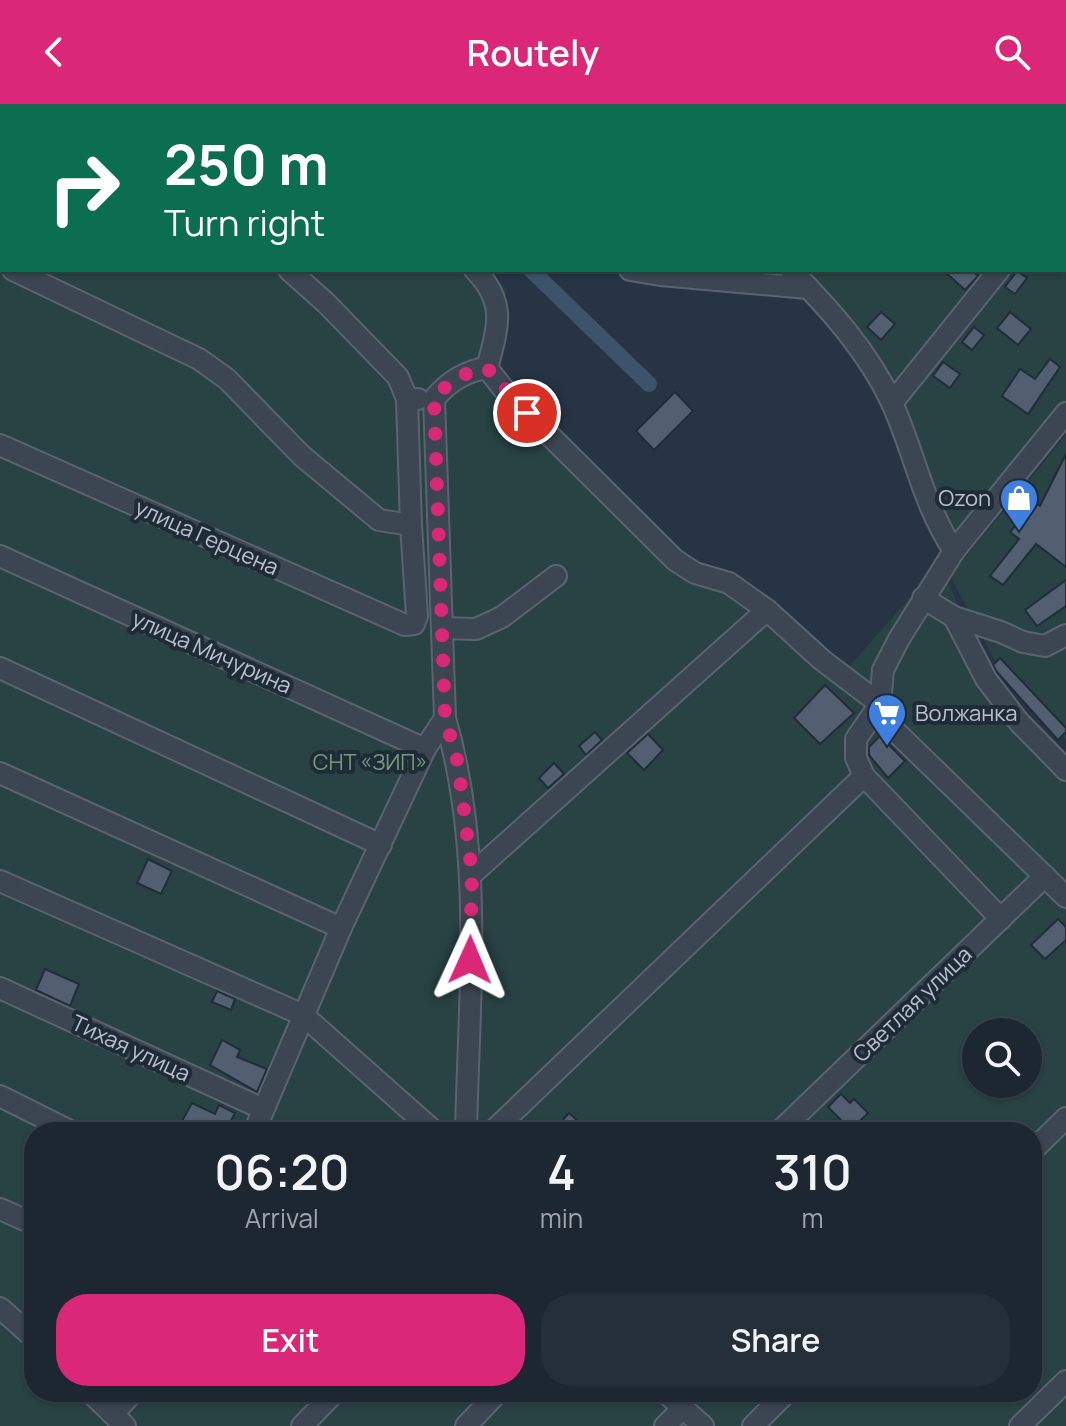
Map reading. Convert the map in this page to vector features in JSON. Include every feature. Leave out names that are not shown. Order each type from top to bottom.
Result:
[{"type":"street","points":[[17,272],[199,359],[227,379],[302,456],[379,520],[411,525],[407,399],[398,377],[291,272]]},
{"type":"street","points":[[477,272],[490,285],[497,302],[498,321],[487,368]]},
{"type":"street","points":[[642,272],[808,288]]},
{"type":"street","points":[[793,272],[845,331],[892,403],[936,523],[954,551]]},
{"type":"street","points":[[892,403],[993,272]]},
{"type":"street","points":[[466,1122],[472,874],[458,763],[445,718],[434,399],[445,386],[472,370],[487,368]]},
{"type":"street","points":[[487,368],[506,392],[675,560],[695,573],[729,583],[767,610],[822,660],[880,704],[895,731],[1066,897]]},
{"type":"street","points":[[407,399],[434,399]]},
{"type":"street","points":[[1001,919],[864,776],[856,758],[856,739],[880,704],[883,670],[923,598],[954,551],[1066,413]]},
{"type":"street","name":"улица Герцена","points":[[0,445],[405,625],[414,624],[417,616],[411,525]]},
{"type":"street","name":"улица Мичурина","points":[[0,556],[425,749]]},
{"type":"street","points":[[442,628],[476,629],[502,617],[556,576]]},
{"type":"street","points":[[923,598],[954,617],[1023,642],[1045,646],[1066,635]]},
{"type":"street","points":[[472,874],[767,610]]},
{"type":"street","points":[[954,617],[986,679],[1019,722],[1066,770]]},
{"type":"street","points":[[0,668],[381,845]]},
{"type":"street","points":[[258,1122],[341,928],[425,749],[445,718]]},
{"type":"street","points":[[0,773],[341,928]]},
{"type":"street","points":[[502,1122],[864,776]]},
{"type":"street","name":"Светлая улица","points":[[789,1122],[1045,876]]},
{"type":"street","points":[[0,881],[303,1015],[417,1122]]},
{"type":"street","name":"Тихая улица","points":[[0,988],[263,1109]]},
{"type":"street","points":[[0,1096],[52,1122]]},
{"type":"street","points":[[1042,1141],[1066,1118]]},
{"type":"street","points":[[0,1209],[24,1220]]},
{"type":"street","points":[[0,1308],[24,1329]]},
{"type":"street","points":[[1020,1426],[1066,1381]]},
{"type":"street","points":[[100,1402],[119,1420],[128,1402]]},
{"type":"street","points":[[302,1426],[325,1402]]},
{"type":"street","points":[[466,1426],[489,1402]]},
{"type":"street","points":[[676,1402],[703,1426]]},
{"type":"street","points":[[753,1426],[777,1402]]},
{"type":"street","points":[[665,1426],[683,1408]]},
{"type":"green space","name":"СНТ «ЗИП»","points":[[0,272],[489,272],[506,289],[496,367],[695,565],[748,584],[846,670],[936,568],[949,584],[983,664],[1036,731],[1066,761],[1066,1426],[0,1426]]},
{"type":"green space","points":[[650,272],[1066,272],[1066,413],[954,551],[892,403],[808,288]]},
{"type":"green space","points":[[1066,435],[1066,739],[995,661],[950,576]]},
{"type":"building","points":[[945,272],[973,272],[978,276],[965,290]]},
{"type":"building","points":[[1016,272],[1027,278],[1015,294],[1005,287]]},
{"type":"building","points":[[881,312],[895,324],[881,340],[867,327]]},
{"type":"building","points":[[1010,312],[1031,329],[1018,345],[997,328]]},
{"type":"building","points":[[974,327],[984,335],[972,350],[962,342]]},
{"type":"building","points":[[1050,359],[1060,367],[1028,414],[1002,396],[1020,369],[1035,379]]},
{"type":"building","points":[[943,362],[960,374],[950,388],[933,376]]},
{"type":"building","points":[[675,392],[693,411],[654,450],[636,431]]},
{"type":"building","points":[[1066,454],[1066,567],[1036,544],[1003,585],[990,576],[1019,539],[1010,532],[1035,502],[1040,506]]},
{"type":"building","points":[[1066,580],[1066,606],[1037,626],[1025,610]]},
{"type":"building","points":[[1000,658],[1066,728],[1058,740],[997,672],[993,665]]},
{"type":"building","points":[[825,685],[854,713],[820,744],[794,718]]},
{"type":"building","points":[[595,732],[602,740],[586,755],[579,746]]},
{"type":"building","points":[[648,734],[663,750],[644,770],[627,753]]},
{"type":"building","points":[[880,736],[905,761],[888,778],[869,755],[869,747]]},
{"type":"building","points":[[554,763],[564,774],[548,788],[539,778]]},
{"type":"building","points":[[148,859],[172,871],[161,894],[137,883]]},
{"type":"building","points":[[1058,919],[1066,927],[1066,940],[1045,959],[1031,945]]},
{"type":"building","points":[[45,969],[79,984],[70,1006],[36,990]]},
{"type":"building","points":[[217,991],[235,999],[231,1010],[212,1002]]},
{"type":"building","points":[[222,1040],[240,1050],[237,1057],[267,1069],[257,1092],[210,1065]]},
{"type":"building","points":[[841,1094],[850,1103],[854,1099],[868,1113],[859,1122],[843,1122],[828,1107]]},
{"type":"building","points":[[192,1103],[215,1114],[219,1105],[235,1113],[230,1122],[182,1121]]},
{"type":"building","points":[[569,1113],[579,1122],[561,1122]]},
{"type":"waterway","points":[[533,272],[649,384]]},
{"type":"place","name":"Ozon","points":[[1019,532]]},
{"type":"place","name":"Волжанка","points":[[887,747]]},
{"type":"route","points":[[470,960],[472,874],[458,763],[445,718],[434,399],[445,386],[472,370],[487,368],[527,413]]}]
